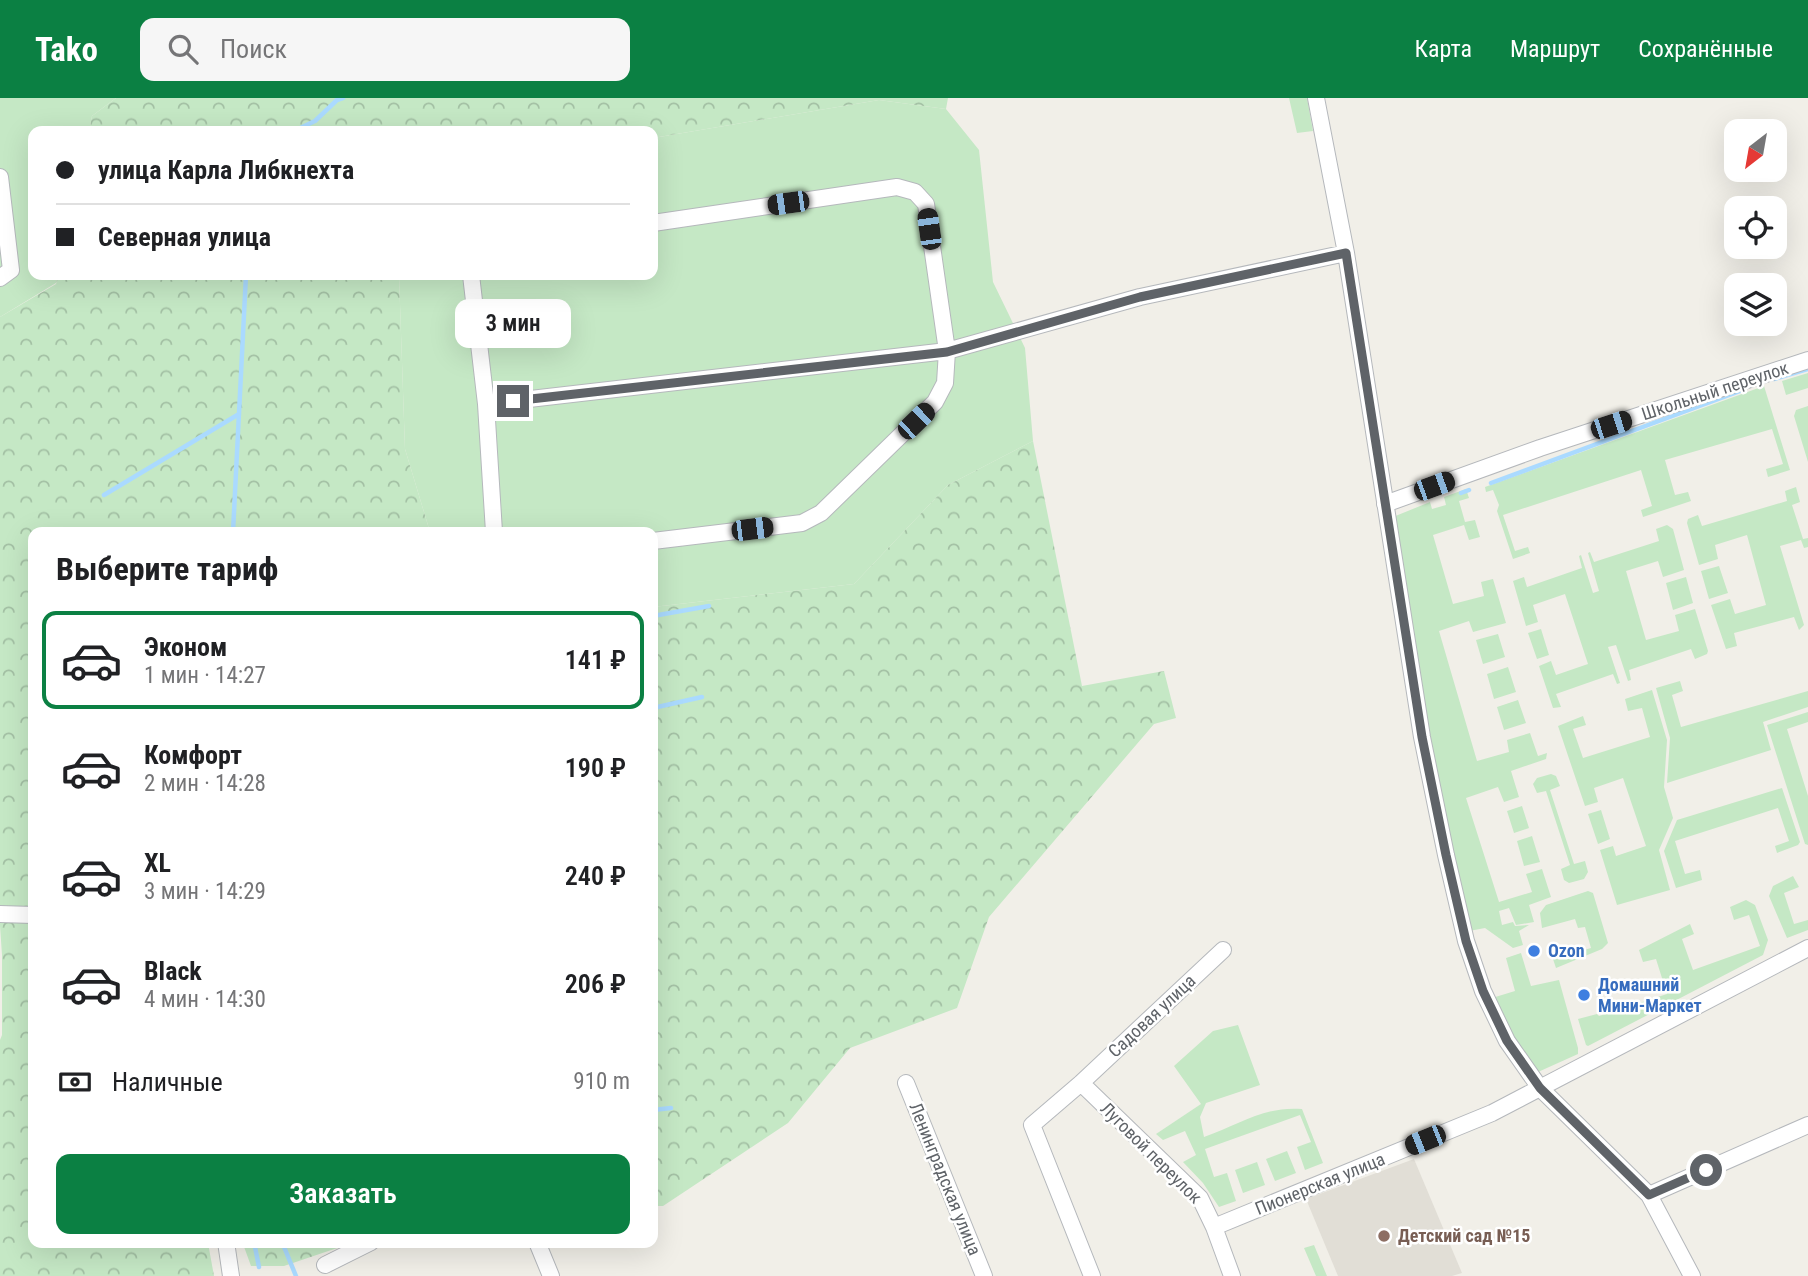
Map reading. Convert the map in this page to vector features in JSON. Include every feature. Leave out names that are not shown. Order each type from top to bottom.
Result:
[{"type":"street","points":[[1316,98],[1346,253],[1422,737],[1463,929],[1483,991],[1507,1041],[1540,1088],[1649,1195],[1692,1276]]},
{"type":"street","points":[[0,179],[6,274]]},
{"type":"street","points":[[658,222],[897,187],[915,192],[926,204],[947,352],[944,383],[935,402],[821,513],[802,523],[658,540]]},
{"type":"street","points":[[486,404],[947,352],[1140,297],[1346,253]]},
{"type":"street","points":[[472,280],[486,404],[495,527]]},
{"type":"street","name":"Школьный переулок","points":[[1385,504],[1540,448],[1808,360]]},
{"type":"street","points":[[0,914],[28,915]]},
{"type":"street","name":"Пионерская улица","points":[[1214,1227],[1492,1113],[1808,948]]},
{"type":"street","name":"Садовая улица","points":[[1093,1276],[1032,1125],[1081,1083],[1223,950]]},
{"type":"street","name":"Ленинградская улица","points":[[906,1083],[984,1276]]},
{"type":"street","name":"Луговой переулок","points":[[1081,1083],[1200,1198],[1232,1276]]},
{"type":"street","points":[[1649,1195],[1808,1125]]},
{"type":"street","points":[[227,1248],[231,1276]]},
{"type":"street","points":[[325,1265],[359,1248]]},
{"type":"street","points":[[539,1248],[551,1276]]},
{"type":"shaded area","name":"Детский сад №15","points":[[1414,1159],[1462,1273],[1452,1276],[1338,1276],[1306,1199]]},
{"type":"green space","points":[[0,98],[116,98],[92,116],[90,126],[28,126],[28,280],[57,280],[56,283],[0,317]]},
{"type":"green space","points":[[116,98],[948,98],[946,109],[879,100],[658,137],[658,126],[90,126],[92,116]]},
{"type":"green space","points":[[1289,98],[1307,98],[1313,131],[1297,133]]},
{"type":"green space","points":[[879,100],[946,109],[979,150],[993,282],[1025,348],[1033,441],[948,485],[854,584],[658,606],[658,527],[428,527],[405,449],[399,280],[658,280],[658,137]]},
{"type":"green space","points":[[57,280],[399,280],[405,449],[428,527],[28,527],[28,1248],[209,1248],[214,1276],[0,1276],[0,317],[56,284]]},
{"type":"green space","points":[[1808,373],[1808,388],[1786,395],[1782,381]]},
{"type":"green space","points":[[1764,386],[1790,470],[1768,477],[1766,469],[1783,464],[1772,429],[1665,460],[1675,495],[1688,492],[1691,501],[1643,517],[1641,510],[1652,506],[1641,470],[1503,515],[1515,551],[1528,547],[1530,553],[1513,559],[1497,511],[1499,505],[1493,490],[1486,492],[1485,487]]},
{"type":"green space","points":[[1808,406],[1808,462],[1794,416],[1796,410]]},
{"type":"green space","points":[[1033,441],[1082,686],[1164,671],[1176,718],[1154,724],[989,917],[957,1008],[850,1048],[788,1123],[663,1206],[658,1206],[658,606],[854,584],[948,485]]},
{"type":"green space","points":[[1796,487],[1800,502],[1792,505],[1803,539],[1808,538],[1808,547],[1804,548],[1801,540],[1780,546],[1804,625],[1799,630],[1794,617],[1734,633],[1737,646],[1726,649],[1711,605],[1730,599],[1735,614],[1766,605],[1747,535],[1715,545],[1718,559],[1699,565],[1688,519],[1698,515],[1702,526],[1787,501],[1785,491]]},
{"type":"green space","points":[[1466,489],[1469,498],[1459,501],[1465,522],[1475,520],[1480,537],[1469,540],[1464,525],[1433,535],[1453,604],[1484,596],[1481,582],[1493,579],[1506,623],[1473,632],[1469,621],[1439,631],[1477,761],[1509,752],[1507,740],[1530,733],[1538,756],[1547,753],[1546,759],[1511,771],[1519,797],[1504,802],[1498,787],[1466,798],[1499,902],[1532,892],[1526,874],[1542,869],[1551,897],[1529,905],[1534,922],[1516,925],[1509,908],[1499,911],[1502,925],[1513,922],[1515,926],[1529,925],[1519,931],[1523,945],[1513,948],[1485,928],[1469,931],[1430,738],[1393,517],[1430,502],[1432,509],[1446,505],[1444,497]]},
{"type":"green space","points":[[1667,525],[1673,529],[1684,570],[1663,577],[1658,561],[1626,571],[1646,640],[1679,631],[1675,615],[1695,609],[1707,654],[1695,659],[1691,649],[1629,670],[1631,680],[1628,681],[1616,645],[1608,647],[1620,683],[1617,684],[1613,674],[1556,694],[1561,707],[1553,708],[1539,666],[1551,661],[1556,675],[1588,664],[1565,594],[1533,605],[1538,622],[1526,626],[1513,581],[1524,577],[1527,587],[1582,568],[1581,555],[1593,593],[1599,591],[1588,553],[1590,552],[1594,562],[1659,541],[1656,529]]},
{"type":"green space","points":[[1719,566],[1728,593],[1709,599],[1701,571]]},
{"type":"green space","points":[[1686,577],[1693,603],[1673,610],[1666,583]]},
{"type":"green space","points":[[1541,629],[1549,655],[1537,659],[1528,633]]},
{"type":"green space","points":[[1498,634],[1505,657],[1483,664],[1476,640]]},
{"type":"green space","points":[[1508,667],[1516,692],[1494,699],[1487,674]]},
{"type":"green space","points":[[1680,681],[1683,691],[1672,695],[1681,727],[1808,691],[1808,707],[1763,722],[1771,750],[1667,783],[1670,738],[1656,688]]},
{"type":"green space","points":[[1652,690],[1667,740],[1664,787],[1673,818],[1659,850],[1670,890],[1617,905],[1600,850],[1613,846],[1616,856],[1646,846],[1623,778],[1594,788],[1598,802],[1585,806],[1558,726],[1583,716],[1586,725],[1573,729],[1583,758],[1650,737],[1642,708],[1628,711],[1625,699]]},
{"type":"green space","points":[[1518,700],[1526,723],[1504,730],[1497,707]]},
{"type":"green space","points":[[1808,712],[1808,722],[1787,729],[1808,796],[1808,845],[1805,844],[1767,725]]},
{"type":"green space","points":[[1551,774],[1556,776],[1560,786],[1550,790],[1574,864],[1585,861],[1588,872],[1584,879],[1569,883],[1564,880],[1561,869],[1570,865],[1546,791],[1537,793],[1533,784],[1537,778]]},
{"type":"green space","points":[[1782,788],[1800,842],[1798,845],[1777,853],[1775,846],[1789,841],[1778,808],[1675,841],[1685,874],[1700,870],[1702,880],[1676,888],[1664,851],[1677,820]]},
{"type":"green space","points":[[1522,806],[1529,828],[1514,833],[1507,811]]},
{"type":"green space","points":[[1601,810],[1610,839],[1598,844],[1588,814]]},
{"type":"green space","points":[[1532,836],[1540,862],[1524,866],[1517,841]]},
{"type":"green space","points":[[1793,876],[1799,887],[1784,893],[1794,924],[1808,920],[1808,930],[1787,938],[1769,896],[1773,886]]},
{"type":"green space","points":[[1588,891],[1593,893],[1608,943],[1602,949],[1556,968],[1553,959],[1591,948],[1585,927],[1578,928],[1575,919],[1542,928],[1540,913],[1546,905]]},
{"type":"green space","points":[[1746,900],[1755,905],[1768,940],[1763,955],[1586,1045],[1578,1019],[1597,1014],[1599,1016],[1667,994],[1656,959],[1643,962],[1639,950],[1690,924],[1694,934],[1682,939],[1693,970],[1760,946],[1749,915],[1734,920],[1730,907]]},
{"type":"green space","points":[[1521,953],[1531,986],[1559,980],[1578,1048],[1578,1054],[1538,1072],[1513,1039],[1492,998],[1515,991],[1506,958]]},
{"type":"green space","points":[[1238,1025],[1260,1085],[1206,1103],[1200,1117],[1204,1137],[1263,1113],[1302,1109],[1323,1163],[1305,1170],[1297,1147],[1311,1142],[1300,1115],[1205,1149],[1214,1177],[1227,1173],[1236,1201],[1219,1207],[1203,1183],[1183,1162],[1196,1155],[1185,1131],[1163,1140],[1156,1134],[1201,1104],[1174,1066],[1213,1031]]},
{"type":"green space","points":[[1287,1151],[1296,1173],[1275,1181],[1266,1159]]},
{"type":"green space","points":[[1257,1162],[1265,1185],[1243,1193],[1235,1170]]},
{"type":"green space","points":[[1314,1245],[1327,1276],[1316,1276],[1304,1248]]},
{"type":"green space","points":[[244,1248],[337,1248],[284,1266],[251,1266]]},
{"type":"waterway","points":[[304,126],[315,121],[337,100],[343,98]]},
{"type":"waterway","points":[[233,527],[246,280]]},
{"type":"waterway","points":[[1774,379],[1808,369]]},
{"type":"waterway","points":[[1491,483],[1740,391]]},
{"type":"waterway","points":[[104,495],[239,414]]},
{"type":"waterway","points":[[1461,493],[1469,490]]},
{"type":"waterway","points":[[658,615],[709,606]]},
{"type":"waterway","points":[[658,707],[702,697]]},
{"type":"waterway","points":[[658,1109],[671,1108]]},
{"type":"waterway","points":[[255,1248],[259,1267]]},
{"type":"waterway","points":[[284,1248],[296,1276]]},
{"type":"place","name":"Ozon","points":[[1534,951]]},
{"type":"place","name":"Домашний Мини-Маркет","points":[[1584,995]]},
{"type":"place","name":"Детский сад №15","points":[[1384,1236]]},
{"type":"route","points":[[513,401],[947,352],[1140,297],[1346,253],[1422,737],[1459,914],[1483,991],[1507,1041],[1540,1088],[1649,1195],[1706,1170]]}]
